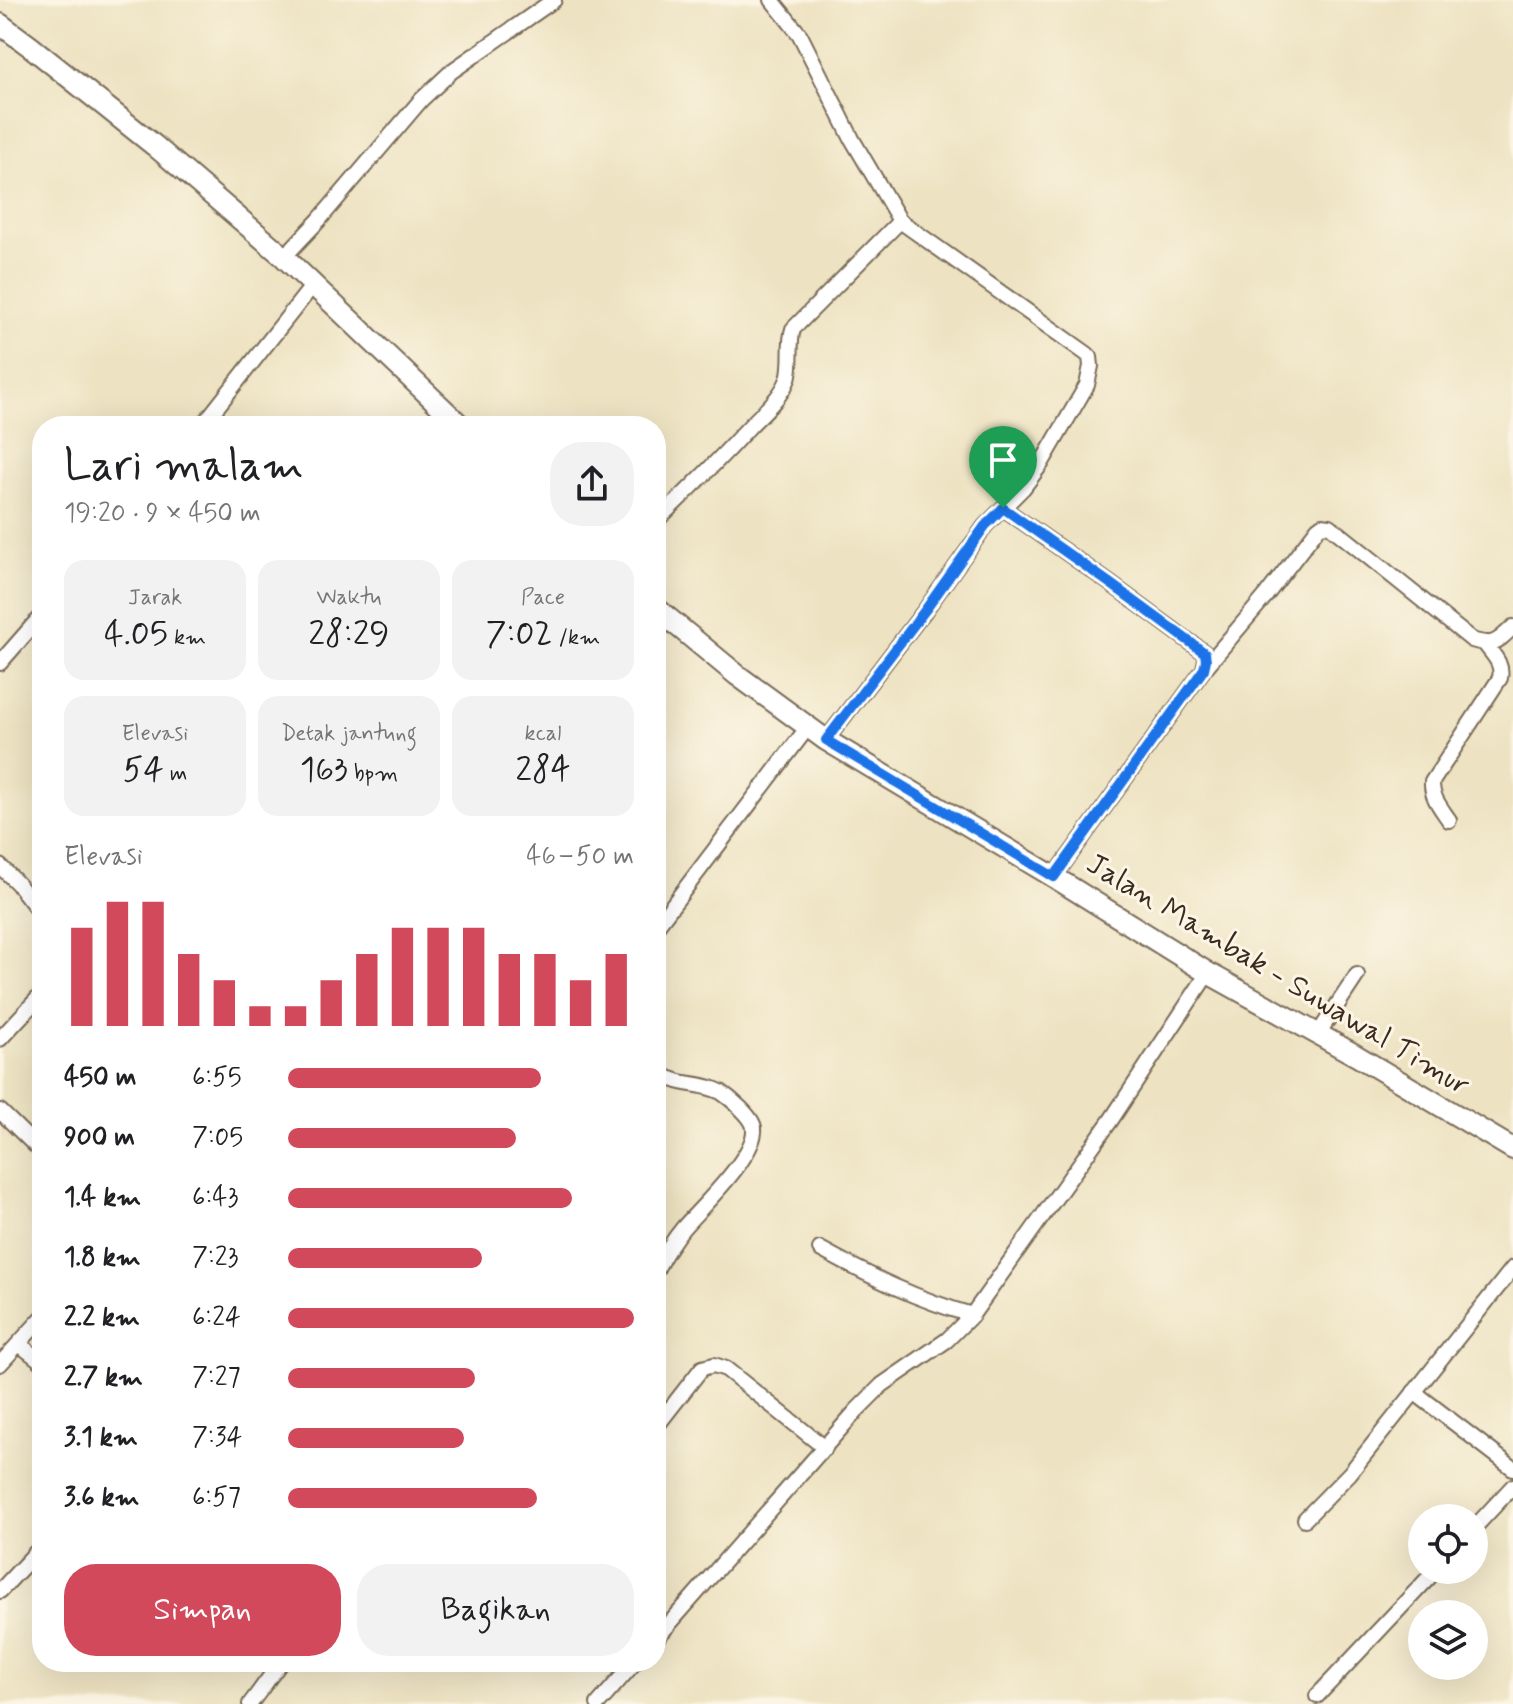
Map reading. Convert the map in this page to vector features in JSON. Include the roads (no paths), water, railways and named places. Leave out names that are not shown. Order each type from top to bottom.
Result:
[{"type":"street","points":[[284,257],[421,100],[452,71],[554,0]]},
{"type":"street","points":[[772,0],[800,35],[852,139],[900,221],[1090,357],[1091,366],[1087,385],[1074,411],[1041,464],[1023,488],[985,526],[826,740]]},
{"type":"street","points":[[0,24],[155,146],[284,257],[451,416]]},
{"type":"street","points":[[666,512],[775,400],[787,380],[793,329],[900,221]]},
{"type":"street","points":[[210,416],[313,285]]},
{"type":"street","points":[[1003,508],[1205,653],[1204,669]]},
{"type":"street","points":[[1054,877],[1204,669],[1322,525],[1330,526],[1472,640],[1496,643],[1513,627]]},
{"type":"street","name":"Jalan Mambak - Suwawal Timur","points":[[666,616],[737,675],[826,740],[1208,973],[1513,1149]]},
{"type":"street","points":[[0,663],[32,626]]},
{"type":"street","points":[[1449,820],[1432,792],[1432,782],[1500,678],[1499,662],[1485,644]]},
{"type":"street","points":[[666,914],[808,727]]},
{"type":"street","points":[[0,866],[32,902]]},
{"type":"street","points":[[666,1628],[857,1410],[882,1385],[947,1340],[972,1315],[1105,1128],[1208,973]]},
{"type":"street","points":[[1318,1034],[1357,975]]},
{"type":"street","points":[[0,1039],[32,1005]]},
{"type":"street","points":[[666,1076],[681,1083],[718,1090],[749,1117],[754,1128],[752,1142],[739,1165],[666,1251]]},
{"type":"street","points":[[0,1111],[32,1142]]},
{"type":"street","points":[[820,1249],[922,1300],[972,1315]]},
{"type":"street","points":[[1305,1519],[1350,1473],[1513,1268]]},
{"type":"street","points":[[0,1364],[32,1329]]},
{"type":"street","points":[[19,1344],[32,1354]]},
{"type":"street","points":[[666,1414],[702,1368],[714,1365],[726,1369],[825,1448]]},
{"type":"street","points":[[1414,1392],[1513,1468]]},
{"type":"street","points":[[1488,1513],[1513,1486]]},
{"type":"street","points":[[0,1591],[32,1557]]},
{"type":"street","points":[[1317,1696],[1423,1584]]},
{"type":"street","points":[[250,1704],[274,1672]]},
{"type":"street","points":[[598,1704],[626,1672]]}]
